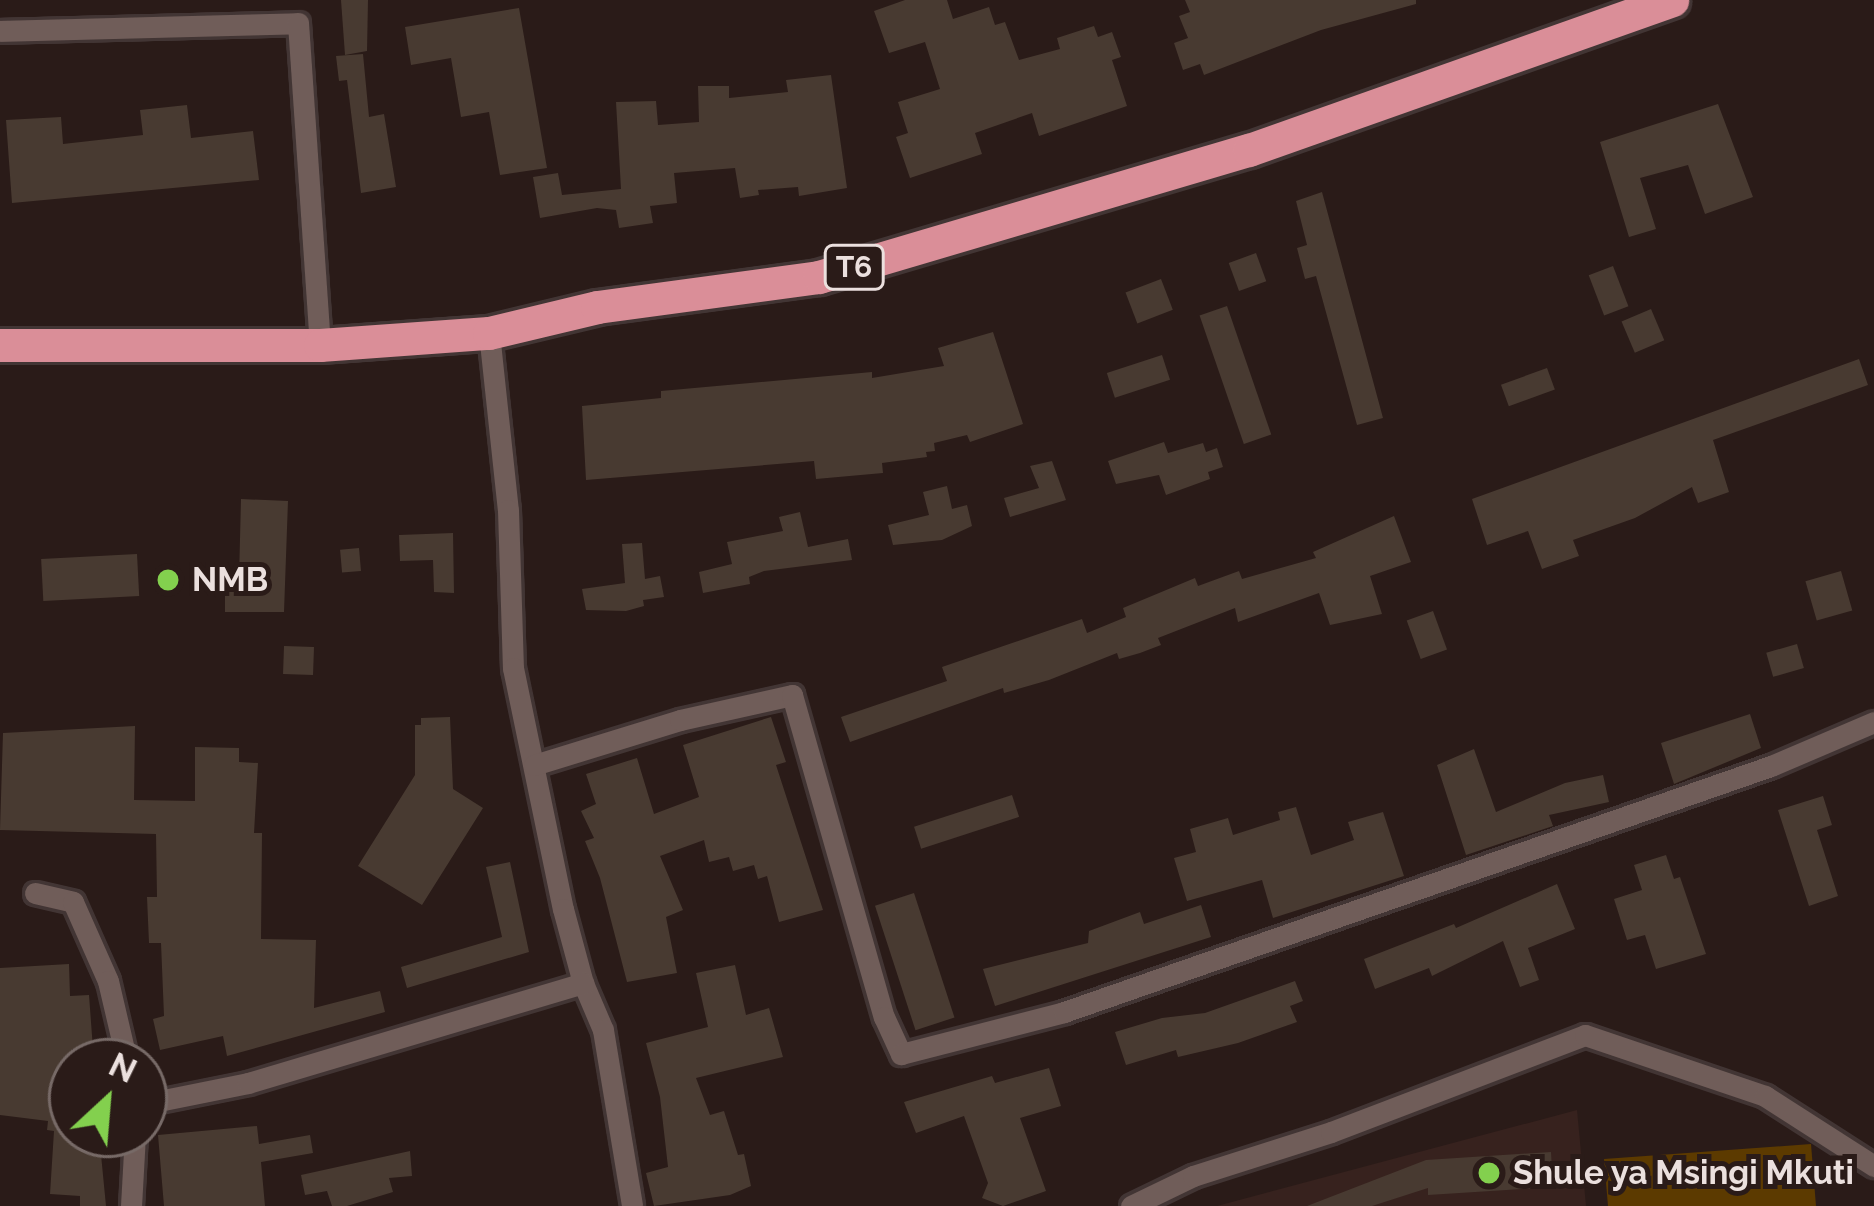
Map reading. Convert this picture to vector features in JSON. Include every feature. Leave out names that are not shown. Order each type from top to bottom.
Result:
[{"type":"highway","name":"T6","points":[[0,346],[320,345],[489,333],[597,307],[819,277],[1249,151],[1619,9],[1672,0]]},
{"type":"street","points":[[0,31],[298,23],[320,345]]},
{"type":"street","points":[[489,333],[508,510],[513,668],[583,983],[603,1030],[632,1206]]},
{"type":"street","points":[[534,764],[680,720],[792,695],[884,1017],[901,1054],[1064,1012],[1771,766],[1874,722]]},
{"type":"street","points":[[35,892],[73,902],[108,981],[121,1038]]},
{"type":"street","points":[[168,1099],[270,1077],[583,983]]},
{"type":"street","points":[[1131,1206],[1192,1176],[1331,1132],[1585,1035],[1765,1096],[1874,1166]]},
{"type":"street","points":[[131,1206],[134,1158]]},
{"type":"shaded area","points":[[1577,1110],[1586,1206],[1217,1206]]},
{"type":"shaded area","points":[[1811,1144],[1816,1206],[1608,1206],[1604,1159]]},
{"type":"building","points":[[341,0],[368,0],[367,51],[345,55]]},
{"type":"building","points":[[905,0],[947,0],[953,19],[989,7],[995,25],[1005,22],[1019,60],[1060,49],[1057,38],[1094,26],[1098,37],[1112,32],[1121,57],[1112,60],[1127,106],[1039,136],[1032,113],[975,133],[982,154],[910,178],[896,137],[908,133],[898,102],[940,89],[925,42],[889,53],[874,11]]},
{"type":"building","points":[[1185,0],[1416,0],[1416,4],[1321,30],[1204,75],[1200,64],[1183,70],[1174,43],[1188,38],[1179,16],[1190,12]]},
{"type":"building","points":[[519,8],[547,168],[500,175],[489,112],[461,117],[451,58],[411,65],[405,27]]},
{"type":"building","points":[[363,54],[369,117],[384,114],[396,187],[361,193],[347,80],[339,81],[336,56]]},
{"type":"building","points":[[831,75],[847,188],[799,196],[798,187],[758,190],[759,195],[740,198],[735,168],[674,173],[677,203],[650,206],[653,223],[619,228],[616,210],[597,208],[540,218],[533,177],[558,173],[562,195],[621,189],[616,102],[656,101],[658,125],[699,122],[698,86],[729,86],[729,98],[788,92],[786,80]]},
{"type":"building","points":[[1718,104],[1753,197],[1705,214],[1688,165],[1640,178],[1656,229],[1629,237],[1600,142]]},
{"type":"building","points":[[187,105],[191,138],[253,131],[259,180],[12,203],[6,120],[61,117],[63,144],[143,135],[140,110]]},
{"type":"building","points":[[1322,192],[1383,418],[1357,425],[1316,276],[1305,279],[1297,248],[1307,245],[1296,201]]},
{"type":"building","points":[[1256,253],[1266,281],[1239,291],[1229,263]]},
{"type":"building","points":[[1613,266],[1628,306],[1604,315],[1589,275]]},
{"type":"building","points":[[1161,279],[1173,310],[1137,323],[1126,293]]},
{"type":"building","points":[[1227,306],[1271,435],[1244,444],[1200,315]]},
{"type":"building","points":[[1651,309],[1664,340],[1635,353],[1622,322]]},
{"type":"building","points":[[993,332],[1023,424],[970,442],[967,435],[934,443],[935,451],[926,452],[927,457],[882,463],[883,473],[816,479],[814,461],[586,480],[582,406],[661,398],[661,391],[872,372],[872,378],[944,366],[938,348]]},
{"type":"building","points":[[1162,355],[1170,380],[1115,398],[1107,373]]},
{"type":"building","points":[[1859,359],[1868,385],[1713,440],[1729,492],[1698,503],[1692,487],[1635,518],[1573,540],[1579,556],[1542,569],[1528,531],[1487,545],[1472,499]]},
{"type":"building","points":[[1547,368],[1555,390],[1509,406],[1501,385]]},
{"type":"building","points":[[1164,442],[1168,453],[1203,443],[1206,452],[1217,448],[1223,467],[1208,472],[1210,479],[1166,495],[1159,475],[1116,484],[1108,461]]},
{"type":"building","points":[[1052,461],[1066,500],[1010,517],[1004,498],[1039,488],[1030,466]]},
{"type":"building","points":[[947,486],[952,509],[967,505],[972,526],[942,540],[893,545],[888,525],[929,515],[923,492]]},
{"type":"building","points":[[241,499],[288,501],[284,612],[225,612],[225,579],[239,579]]},
{"type":"building","points":[[800,512],[808,547],[848,539],[852,560],[764,571],[749,577],[750,584],[703,593],[699,572],[732,564],[727,542],[783,531],[779,517]]},
{"type":"building","points":[[1394,516],[1411,562],[1370,576],[1382,614],[1330,625],[1319,593],[1238,622],[1235,608],[1158,638],[1161,645],[1140,653],[1119,659],[1117,653],[1049,680],[1004,693],[1003,688],[850,742],[841,717],[947,681],[942,667],[1082,619],[1087,633],[1126,617],[1123,608],[1195,578],[1198,586],[1239,571],[1242,579],[1316,558],[1313,552]]},
{"type":"building","points":[[453,533],[454,593],[434,592],[433,560],[400,561],[399,535]]},
{"type":"building","points":[[642,543],[645,579],[660,576],[664,597],[643,600],[644,606],[626,611],[586,610],[582,589],[625,583],[622,544]]},
{"type":"building","points":[[359,548],[361,571],[342,573],[340,550]]},
{"type":"building","points":[[137,554],[139,596],[43,601],[41,559]]},
{"type":"building","points":[[1841,571],[1852,610],[1817,621],[1805,581]]},
{"type":"building","points":[[1433,611],[1447,650],[1421,659],[1407,621]]},
{"type":"building","points":[[1797,644],[1804,668],[1773,677],[1766,653]]},
{"type":"building","points":[[284,646],[314,647],[313,675],[283,674]]},
{"type":"building","points":[[1750,714],[1761,748],[1674,784],[1661,743]]},
{"type":"building","points":[[450,717],[453,789],[483,808],[422,905],[358,866],[415,775],[415,725],[421,725],[421,718]]},
{"type":"building","points":[[771,717],[786,762],[776,765],[823,910],[779,922],[767,876],[758,879],[754,865],[733,871],[729,857],[709,862],[704,840],[660,856],[683,910],[666,917],[677,973],[627,982],[600,878],[585,841],[594,838],[581,811],[596,804],[586,774],[637,758],[654,814],[699,797],[683,745]]},
{"type":"building","points":[[135,726],[134,800],[195,801],[195,747],[239,748],[239,762],[258,763],[254,833],[262,833],[261,939],[316,940],[314,1008],[380,991],[385,1012],[227,1056],[223,1036],[168,1048],[168,1038],[157,1038],[153,1019],[164,1016],[161,943],[149,943],[147,897],[157,897],[156,834],[0,830],[3,733]]},
{"type":"building","points":[[1474,749],[1496,812],[1565,783],[1603,775],[1609,802],[1549,815],[1553,826],[1466,855],[1437,765]]},
{"type":"building","points":[[1012,795],[1019,817],[921,849],[914,827]]},
{"type":"building","points":[[1823,796],[1832,825],[1817,830],[1838,896],[1809,906],[1778,810]]},
{"type":"building","points":[[1296,807],[1311,855],[1354,840],[1348,822],[1383,812],[1404,876],[1273,918],[1262,880],[1187,901],[1174,858],[1196,852],[1190,829],[1228,818],[1233,835],[1280,820],[1278,812]]},
{"type":"building","points":[[1666,855],[1674,879],[1680,877],[1706,954],[1656,969],[1645,935],[1627,940],[1614,899],[1642,890],[1634,865]]},
{"type":"building","points":[[510,862],[529,952],[407,988],[401,967],[502,937],[486,867]]},
{"type":"building","points":[[1557,884],[1575,929],[1528,948],[1539,980],[1520,987],[1503,941],[1432,976],[1429,968],[1375,989],[1364,959],[1454,924],[1456,928]]},
{"type":"building","points":[[914,893],[954,1018],[915,1030],[875,906]]},
{"type":"building","points":[[1201,905],[1211,937],[995,1006],[983,969],[1088,943],[1089,931],[1140,912],[1144,924]]},
{"type":"building","points":[[69,964],[70,996],[89,995],[92,1038],[48,1038],[48,1121],[0,1115],[0,968]]},
{"type":"building","points":[[735,965],[746,1015],[769,1008],[783,1057],[696,1078],[710,1115],[724,1111],[738,1155],[744,1154],[751,1186],[730,1195],[654,1206],[646,1173],[668,1167],[660,1097],[646,1043],[708,1027],[696,973]]},
{"type":"building","points":[[1295,981],[1303,1001],[1290,1006],[1297,1022],[1238,1043],[1178,1057],[1176,1050],[1126,1065],[1115,1032],[1162,1018],[1205,1013]]},
{"type":"building","points":[[1049,1068],[1061,1106],[1020,1118],[1046,1191],[1003,1206],[982,1198],[988,1183],[964,1116],[916,1133],[904,1102],[992,1076],[995,1083]]},
{"type":"building","points":[[257,1126],[259,1144],[310,1135],[313,1153],[261,1162],[265,1206],[164,1206],[160,1158],[168,1158],[168,1134]]},
{"type":"building","points":[[410,1151],[412,1176],[389,1178],[393,1192],[347,1206],[332,1206],[327,1191],[305,1195],[301,1175]]},
{"type":"building","name":"Shule ya Msingi Mkuti","points":[[1551,1152],[1553,1187],[1428,1195],[1428,1188],[1372,1206],[1307,1206],[1426,1160]]},
{"type":"building","points":[[52,1158],[101,1158],[106,1206],[80,1206],[80,1196],[50,1194]]},
{"type":"place","name":"NMB","points":[[168,580]]},
{"type":"place","name":"Shule ya Msingi Mkuti","points":[[1489,1173]]}]
